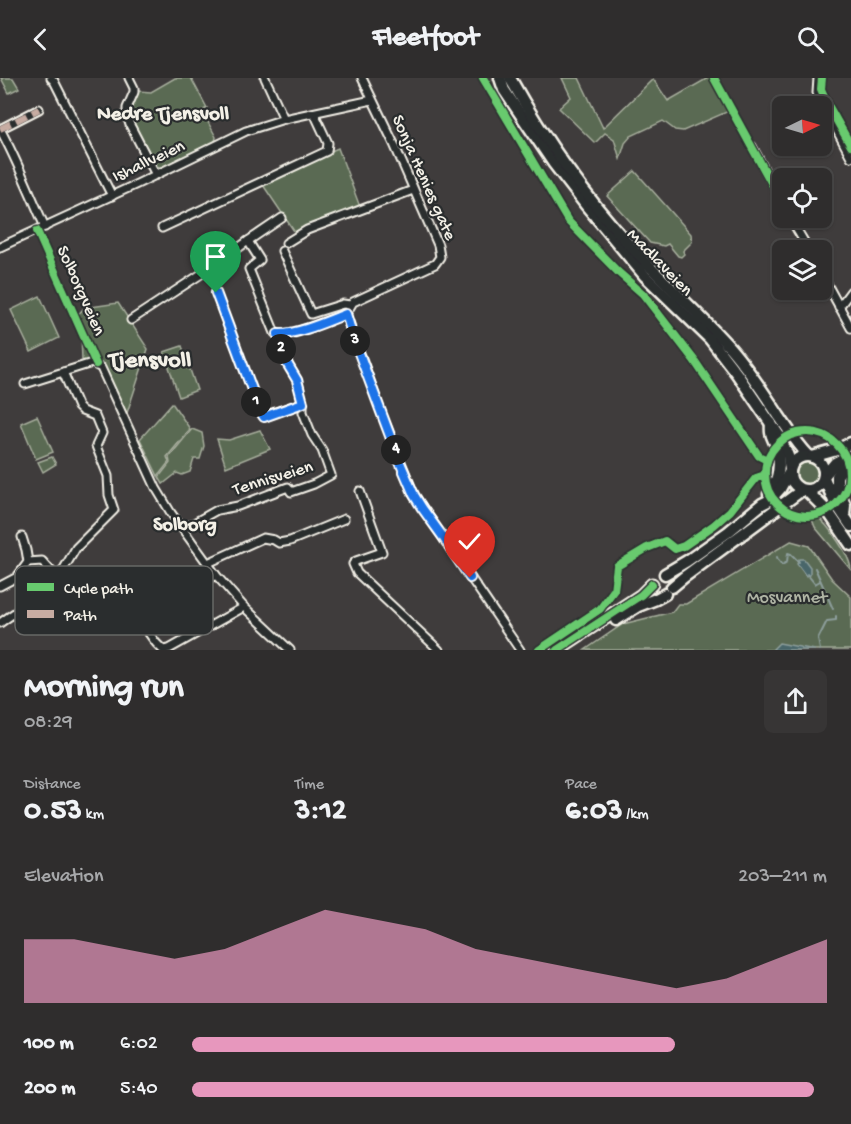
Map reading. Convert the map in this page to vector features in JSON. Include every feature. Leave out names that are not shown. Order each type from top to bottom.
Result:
[{"type":"main road","name":"Madlaveien","points":[[500,78],[504,90],[554,164],[585,204],[645,276],[710,339],[737,374],[783,443],[790,471]]},
{"type":"main road","name":"Madlaveien","points":[[510,78],[534,118],[598,208],[646,264],[732,350],[810,456]]},
{"type":"main road","points":[[762,504],[773,487],[779,470],[778,454],[771,436],[771,423]]},
{"type":"main road","points":[[557,650],[641,595],[652,584],[656,576],[665,574],[687,561],[770,500],[780,489],[795,460],[837,450],[851,443]]},
{"type":"main road","points":[[570,650],[638,606],[656,599],[694,569],[805,491],[818,487],[836,464],[851,455]]},
{"type":"main road","points":[[810,456],[823,466],[824,477],[834,501],[851,526]]},
{"type":"main road","points":[[844,515],[844,505],[837,488],[837,476],[844,465],[851,461]]},
{"type":"main road","points":[[790,471],[793,484],[805,491],[829,513],[851,545]]},
{"type":"main road","points":[[665,574],[672,580],[669,590]]},
{"type":"main road","points":[[652,584],[656,593],[669,590]]},
{"type":"street","points":[[51,78],[112,196]]},
{"type":"street","points":[[129,78],[134,92],[127,108],[127,116],[156,175]]},
{"type":"street","points":[[265,78],[284,119]]},
{"type":"street","name":"Sonja Henies gate","points":[[350,305],[435,264],[440,257],[438,245],[394,144],[362,78]]},
{"type":"street","points":[[818,78],[817,93],[851,157]]},
{"type":"street","name":"Ishallveien","points":[[0,247],[246,131],[284,119],[372,100]]},
{"type":"street","points":[[39,108],[0,129],[45,226]]},
{"type":"street","points":[[162,228],[327,151],[327,143],[314,113]]},
{"type":"street","points":[[752,146],[772,183]]},
{"type":"street","points":[[286,243],[307,230],[413,190]]},
{"type":"street","points":[[131,320],[282,218]]},
{"type":"street","name":"Tennisveien","points":[[183,529],[217,510],[238,506],[288,487],[291,492],[331,475],[322,450],[312,435],[303,412],[297,380],[288,365],[278,334],[272,329],[249,269],[260,260],[248,241]]},
{"type":"street","points":[[282,251],[311,314],[343,304],[350,305],[346,314],[414,495],[520,650]]},
{"type":"street","points":[[839,307],[851,291]]},
{"type":"street","points":[[216,293],[264,417],[303,403]]},
{"type":"street","points":[[832,294],[851,328]]},
{"type":"street","points":[[278,334],[321,324],[346,314]]},
{"type":"street","name":"Solborgveien","points":[[25,384],[92,363],[101,368],[156,488],[210,566]]},
{"type":"street","points":[[63,372],[78,407],[95,416],[102,433],[96,446],[108,476],[109,495],[114,510],[76,548],[65,566]]},
{"type":"street","points":[[360,491],[382,552],[356,561],[353,564],[355,569],[439,650]]},
{"type":"street","points":[[208,563],[263,538],[279,543],[290,541],[344,519]]},
{"type":"street","points":[[22,537],[27,550],[28,562],[25,566]]},
{"type":"street","points":[[28,562],[42,561],[47,566]]},
{"type":"street","name":"Solborgveien","points":[[213,570],[244,607],[290,650]]},
{"type":"street","points":[[0,586],[15,577]]},
{"type":"street","points":[[213,624],[244,607]]},
{"type":"street","points":[[0,623],[15,612]]},
{"type":"street","points":[[151,635],[163,650],[194,635]]},
{"type":"green space","points":[[1,78],[13,78],[19,88],[9,93]]},
{"type":"green space","points":[[175,78],[191,78],[207,108],[202,111],[216,137],[215,142],[163,168],[151,161],[130,116],[138,91],[151,92]]},
{"type":"green space","points":[[562,78],[579,78],[603,128],[653,79],[668,101],[711,78],[729,111],[683,131],[675,130],[663,121],[631,136],[625,143],[620,159],[614,139],[605,133],[595,143],[559,108],[571,97]]},
{"type":"green space","points":[[338,148],[360,207],[296,234],[261,182]]},
{"type":"green space","points":[[635,171],[691,234],[692,242],[683,251],[684,254],[681,257],[668,244],[664,246],[650,243],[607,196]]},
{"type":"green space","points":[[40,296],[59,338],[31,352],[11,310]]},
{"type":"green space","points":[[118,303],[148,349],[126,416],[153,472],[97,363],[82,360],[81,333],[76,317],[84,308]]},
{"type":"green space","points":[[182,346],[197,390],[179,397],[164,352]]},
{"type":"green space","points":[[172,403],[190,429],[167,457],[169,462],[158,476],[140,439]]},
{"type":"green space","points":[[37,416],[53,452],[36,459],[21,423]]},
{"type":"green space","points":[[192,429],[202,433],[204,446],[200,459],[194,459],[190,472],[182,475],[177,473],[163,484],[159,477],[170,463],[169,457]]},
{"type":"green space","points":[[260,430],[270,449],[226,467],[217,439],[229,440]]},
{"type":"green space","points":[[52,457],[56,464],[43,472],[38,462]]},
{"type":"green space","points":[[807,461],[816,464],[819,473],[816,482],[807,485],[798,482],[795,473],[798,464]]},
{"type":"green space","points":[[816,516],[838,541],[851,570],[815,527],[811,517]]},
{"type":"green space","name":"Mosvannet","points":[[791,541],[809,546],[832,579],[851,597],[851,650],[585,650],[623,624],[672,612],[678,604],[686,604]]},
{"type":"water","points":[[799,559],[804,559],[810,567],[810,575],[806,576],[797,564]]},
{"type":"water","points":[[779,643],[815,650],[772,650]]},
{"type":"waterway","points":[[777,557],[782,565],[787,562],[788,553],[799,562]]},
{"type":"waterway","points":[[815,568],[833,609]]},
{"type":"waterway","points":[[807,574],[815,584],[820,581]]},
{"type":"waterway","points":[[820,650],[818,639],[827,621],[836,620],[836,616]]},
{"type":"marked path","points":[[0,129],[39,109]]},
{"type":"cycle path","points":[[483,78],[568,221],[643,294],[694,360],[759,456],[767,460]]},
{"type":"cycle path","points":[[714,78],[772,184]]},
{"type":"cycle path","points":[[822,78],[821,89],[851,146]]},
{"type":"cycle path","points":[[37,231],[96,364]]},
{"type":"cycle path","points":[[807,432],[823,435],[837,444],[846,458],[849,474],[846,490],[837,504],[823,513],[807,516],[791,513],[777,504],[768,490],[765,474],[768,458],[777,444],[791,435],[807,432]]},
{"type":"cycle path","points":[[539,650],[600,609],[614,590],[617,566],[647,548],[665,541],[675,549],[684,546],[730,511],[756,478],[765,475]]},
{"type":"cycle path","points":[[557,650],[641,595],[652,584]]},
{"type":"district","name":"Nedre Tjensvoll","points":[[163,115]]},
{"type":"district","name":"Tjensvoll","points":[[150,361]]},
{"type":"district","name":"Solborg","points":[[185,526]]},
{"type":"route","points":[[216,293],[264,417],[303,403],[297,380],[288,365],[278,334],[321,324],[346,314],[414,495],[470,578]]}]
